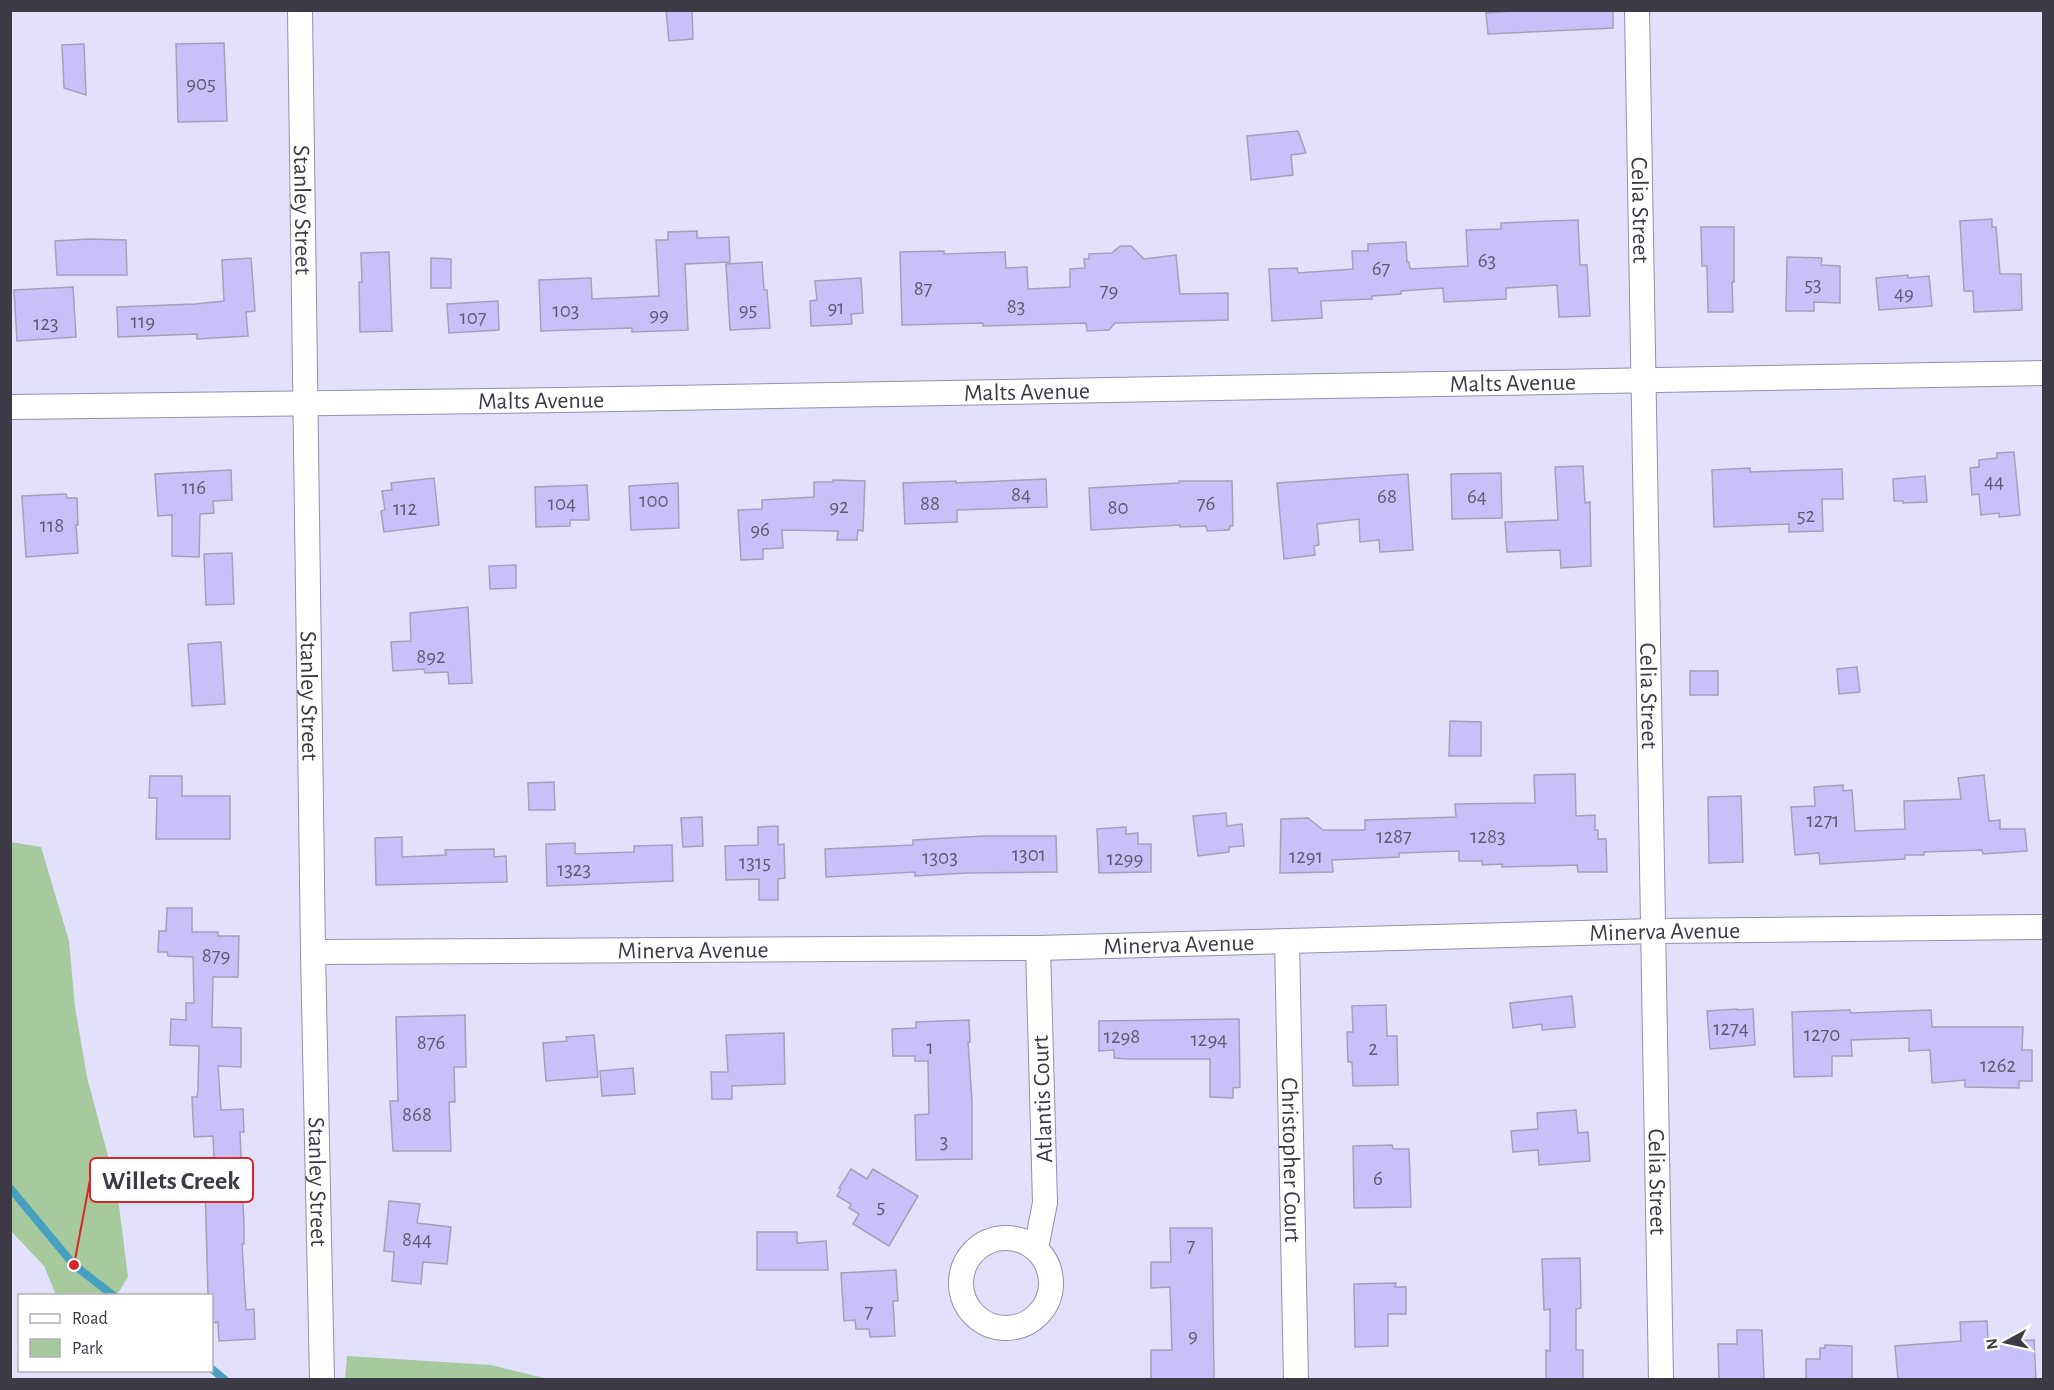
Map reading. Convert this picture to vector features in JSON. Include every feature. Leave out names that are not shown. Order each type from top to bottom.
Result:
[{"type":"street","name":"Stanley Street","points":[[300,10],[313,951],[322,1380]]},
{"type":"street","name":"Celia Street","points":[[1637,10],[1661,1380]]},
{"type":"street","name":"Malts Avenue","points":[[10,407],[306,404],[2043,373]]},
{"type":"street","name":"Minerva Avenue","points":[[313,951],[1038,948],[1654,931],[2043,927]]},
{"type":"street","name":"Christopher Court","points":[[1287,941],[1296,1380]]},
{"type":"street","name":"Atlantis Court","points":[[1036,1248],[1045,1203],[1038,948]]},
{"type":"green space","points":[[11,842],[41,847],[69,941],[75,1007],[87,1077],[117,1190],[128,1277],[118,1294],[56,1294],[44,1266],[11,1231]]},
{"type":"green space","points":[[347,1356],[491,1365],[548,1379],[345,1379]]},
{"type":"building","points":[[666,10],[692,10],[693,39],[669,41]]},
{"type":"building","points":[[1526,10],[1613,10],[1613,28],[1488,34],[1486,13]]},
{"type":"building","points":[[224,43],[227,121],[178,122],[176,44]]},
{"type":"building","points":[[84,44],[86,95],[64,88],[62,45]]},
{"type":"building","points":[[1298,131],[1306,153],[1291,155],[1293,175],[1251,180],[1247,136]]},
{"type":"building","points":[[1992,219],[1992,227],[1996,227],[2000,274],[2021,274],[2022,310],[1974,312],[1973,291],[1964,291],[1960,221]]},
{"type":"building","points":[[1578,220],[1580,265],[1587,265],[1590,316],[1559,317],[1557,285],[1506,288],[1506,299],[1444,302],[1443,288],[1401,291],[1401,294],[1372,296],[1372,299],[1321,301],[1322,318],[1272,321],[1269,269],[1297,268],[1298,273],[1353,269],[1352,251],[1368,251],[1368,244],[1406,242],[1407,262],[1409,262],[1410,269],[1468,266],[1466,230],[1501,229],[1501,223]]},
{"type":"building","points":[[1701,227],[1734,227],[1733,312],[1708,312],[1707,266],[1702,266]]},
{"type":"building","points":[[697,231],[697,238],[729,237],[730,262],[685,264],[688,330],[632,332],[632,328],[541,331],[539,280],[591,278],[592,299],[659,296],[656,240],[668,240],[668,232]]},
{"type":"building","points":[[126,240],[127,275],[57,275],[55,241]]},
{"type":"building","points":[[1120,246],[1131,246],[1144,259],[1176,255],[1180,294],[1228,293],[1228,320],[1115,323],[1109,330],[1087,331],[1086,323],[983,326],[983,323],[902,325],[900,252],[944,251],[944,254],[1005,252],[1006,268],[1027,267],[1028,289],[1070,287],[1070,269],[1085,268],[1084,259],[1089,259],[1089,254],[1112,253]]},
{"type":"building","points":[[389,252],[392,331],[360,332],[361,253]]},
{"type":"building","points":[[1787,257],[1822,258],[1821,265],[1840,266],[1840,303],[1814,302],[1814,311],[1786,311]]},
{"type":"building","points":[[251,258],[255,311],[246,312],[248,336],[197,339],[197,334],[118,337],[117,307],[224,301],[222,260]]},
{"type":"building","points":[[431,258],[451,259],[451,288],[431,288]]},
{"type":"building","points":[[762,262],[770,328],[730,330],[726,264]]},
{"type":"building","points":[[1908,275],[1908,278],[1929,276],[1932,306],[1879,310],[1876,278]]},
{"type":"building","points":[[861,278],[863,313],[851,314],[852,324],[811,326],[810,301],[817,300],[815,281]]},
{"type":"building","points":[[73,287],[76,337],[17,341],[14,290]]},
{"type":"building","points":[[498,301],[499,330],[449,333],[447,304]]},
{"type":"building","points":[[2014,452],[2020,515],[1999,517],[1999,513],[1981,515],[1979,494],[1972,495],[1970,468],[1979,467],[1979,460],[1997,458],[1997,453]]},
{"type":"building","points":[[1583,466],[1585,503],[1590,502],[1591,566],[1561,568],[1560,550],[1507,552],[1505,522],[1558,520],[1555,467]]},
{"type":"building","points":[[1750,468],[1750,472],[1842,469],[1843,499],[1822,499],[1823,531],[1789,532],[1789,524],[1714,527],[1712,470]]},
{"type":"building","points":[[231,470],[232,500],[213,501],[214,513],[200,514],[199,557],[172,556],[172,515],[158,516],[155,474]]},
{"type":"building","points":[[1501,473],[1502,518],[1452,519],[1451,474]]},
{"type":"building","points":[[1408,474],[1413,550],[1380,552],[1379,540],[1360,542],[1359,519],[1317,524],[1319,545],[1314,546],[1315,555],[1284,559],[1277,483]]},
{"type":"building","points":[[1925,476],[1927,502],[1894,501],[1893,479]]},
{"type":"building","points":[[434,478],[439,525],[384,532],[381,511],[385,510],[382,491],[392,490],[391,483]]},
{"type":"building","points":[[1046,479],[1047,507],[957,510],[957,522],[905,524],[903,483]]},
{"type":"building","points":[[833,480],[865,481],[863,531],[858,530],[857,540],[837,540],[838,531],[782,530],[783,548],[763,549],[763,559],[741,560],[738,510],[762,509],[762,500],[814,497],[814,482],[833,482]]},
{"type":"building","points":[[1179,481],[1232,481],[1233,526],[1230,526],[1229,530],[1207,531],[1206,526],[1180,527],[1180,525],[1091,530],[1089,488],[1179,483]]},
{"type":"building","points":[[678,483],[679,528],[631,530],[629,486]]},
{"type":"building","points":[[587,485],[589,520],[570,520],[570,526],[536,527],[535,487]]},
{"type":"building","points":[[66,494],[67,498],[77,498],[78,553],[26,557],[22,496]]},
{"type":"building","points":[[232,553],[234,604],[206,605],[204,554]]},
{"type":"building","points":[[516,565],[516,588],[490,589],[489,566]]},
{"type":"building","points":[[468,607],[472,683],[449,684],[448,672],[425,673],[424,669],[393,671],[391,642],[411,641],[410,613]]},
{"type":"building","points":[[221,642],[225,704],[192,706],[188,644]]},
{"type":"building","points":[[1857,667],[1860,692],[1839,694],[1837,669]]},
{"type":"building","points":[[1690,671],[1718,671],[1718,695],[1690,695]]},
{"type":"building","points":[[1450,721],[1481,722],[1481,756],[1449,756]]},
{"type":"building","points":[[1575,774],[1576,816],[1595,815],[1595,830],[1598,830],[1598,839],[1606,839],[1607,872],[1578,872],[1577,865],[1502,867],[1502,864],[1482,865],[1482,861],[1459,861],[1459,851],[1399,853],[1399,857],[1332,860],[1333,872],[1280,873],[1281,819],[1308,818],[1323,830],[1365,830],[1365,820],[1456,817],[1455,804],[1535,803],[1534,775]]},
{"type":"building","points":[[1984,775],[1989,821],[2000,820],[2000,829],[2025,829],[2027,851],[1983,854],[1982,850],[1924,852],[1924,855],[1905,855],[1905,859],[1820,864],[1819,853],[1795,855],[1791,807],[1815,806],[1814,787],[1843,785],[1843,791],[1852,790],[1855,831],[1905,829],[1904,801],[1961,799],[1958,778]]},
{"type":"building","points":[[150,776],[182,776],[182,796],[230,796],[230,839],[156,839],[157,798],[149,798]]},
{"type":"building","points":[[554,782],[555,810],[529,810],[528,783]]},
{"type":"building","points":[[1741,796],[1743,862],[1709,863],[1708,797]]},
{"type":"building","points":[[1226,813],[1227,826],[1242,824],[1244,846],[1229,847],[1229,852],[1198,856],[1193,816]]},
{"type":"building","points":[[702,817],[703,846],[683,847],[681,818]]},
{"type":"building","points":[[778,826],[778,845],[784,844],[785,878],[778,879],[778,900],[759,900],[759,879],[726,880],[725,846],[758,845],[758,827]]},
{"type":"building","points":[[1126,827],[1126,834],[1138,833],[1138,844],[1151,844],[1151,872],[1099,873],[1097,829]]},
{"type":"building","points":[[984,836],[1056,836],[1057,872],[915,876],[915,872],[826,877],[825,849],[913,845],[913,840]]},
{"type":"building","points":[[402,837],[402,857],[446,855],[445,850],[494,849],[494,857],[506,856],[507,882],[376,885],[375,838]]},
{"type":"building","points":[[575,843],[575,854],[634,852],[634,846],[672,845],[673,881],[547,886],[546,844]]},
{"type":"building","points":[[167,908],[192,908],[192,932],[218,932],[218,936],[239,936],[238,977],[213,977],[212,1027],[241,1028],[241,1067],[218,1066],[221,1110],[243,1109],[244,1132],[240,1132],[244,1226],[244,1244],[242,1244],[246,1310],[254,1309],[255,1339],[219,1341],[218,1322],[213,1323],[213,1294],[208,1294],[205,1184],[215,1184],[213,1136],[194,1137],[192,1097],[197,1097],[199,1046],[170,1045],[171,1019],[186,1020],[186,1003],[194,1003],[193,957],[168,956],[167,952],[158,952],[159,931],[166,931]]},
{"type":"building","points":[[1572,996],[1575,1027],[1542,1030],[1542,1024],[1513,1028],[1510,1003]]},
{"type":"building","points":[[1386,1005],[1387,1036],[1397,1036],[1398,1085],[1353,1086],[1352,1062],[1348,1062],[1347,1032],[1353,1032],[1352,1006]]},
{"type":"building","points":[[1753,1009],[1755,1045],[1710,1049],[1707,1011]]},
{"type":"building","points":[[1850,1010],[1851,1013],[1931,1010],[1932,1027],[2023,1027],[2022,1050],[2032,1050],[2032,1081],[2019,1081],[2019,1088],[1965,1087],[1965,1080],[1932,1083],[1930,1050],[1909,1051],[1909,1038],[1851,1040],[1852,1056],[1832,1056],[1832,1076],[1794,1077],[1792,1012]]},
{"type":"building","points":[[465,1015],[466,1067],[454,1067],[455,1102],[449,1102],[451,1151],[393,1151],[390,1101],[398,1101],[396,1017]]},
{"type":"building","points":[[1239,1019],[1240,1087],[1233,1088],[1233,1098],[1210,1097],[1210,1059],[1114,1058],[1114,1050],[1099,1051],[1099,1021]]},
{"type":"building","points":[[969,1020],[972,1159],[916,1160],[915,1115],[929,1114],[928,1061],[915,1061],[915,1056],[893,1056],[892,1029],[916,1028],[916,1022]]},
{"type":"building","points":[[784,1033],[785,1084],[732,1086],[732,1099],[712,1099],[711,1072],[728,1072],[726,1035]]},
{"type":"building","points":[[594,1035],[598,1077],[546,1081],[543,1043],[567,1041],[566,1037]]},
{"type":"building","points":[[633,1068],[635,1094],[602,1096],[600,1071]]},
{"type":"building","points":[[1576,1110],[1578,1133],[1588,1132],[1590,1161],[1539,1165],[1538,1150],[1513,1152],[1511,1131],[1538,1129],[1537,1113]]},
{"type":"building","points":[[1392,1145],[1393,1149],[1409,1149],[1411,1207],[1354,1208],[1353,1146]]},
{"type":"building","points":[[851,1169],[867,1179],[873,1169],[918,1196],[889,1246],[853,1224],[859,1214],[849,1208],[851,1204],[837,1196],[841,1189],[839,1188]]},
{"type":"building","points":[[389,1201],[420,1204],[417,1223],[451,1227],[447,1264],[423,1262],[421,1284],[392,1281],[394,1252],[384,1251]]},
{"type":"building","points":[[1170,1228],[1212,1228],[1214,1380],[1151,1380],[1151,1350],[1172,1350],[1170,1287],[1151,1288],[1151,1262],[1171,1262]]},
{"type":"building","points":[[757,1232],[797,1232],[797,1243],[826,1241],[828,1270],[757,1270]]},
{"type":"building","points":[[1580,1258],[1581,1308],[1576,1309],[1576,1350],[1583,1350],[1583,1380],[1546,1380],[1546,1350],[1550,1351],[1550,1309],[1544,1310],[1542,1259]]},
{"type":"building","points":[[896,1270],[898,1301],[893,1301],[895,1336],[870,1337],[869,1329],[856,1329],[855,1320],[844,1321],[841,1273]]},
{"type":"building","points":[[1396,1283],[1395,1287],[1406,1287],[1406,1314],[1388,1314],[1388,1346],[1355,1347],[1354,1284]]},
{"type":"building","points":[[1987,1321],[1988,1342],[2034,1340],[2036,1380],[1898,1380],[1895,1346],[1961,1341],[1960,1322]]},
{"type":"building","points":[[1737,1330],[1762,1330],[1764,1380],[1719,1380],[1718,1344],[1737,1344]]},
{"type":"building","points":[[1825,1345],[1852,1346],[1852,1380],[1806,1380],[1806,1359],[1820,1359],[1820,1348],[1825,1348]]},
{"type":"waterway","points":[[10,1188],[74,1265],[111,1294]]},
{"type":"waterway","points":[[213,1370],[225,1380]]},
{"type":"place","name":"Willets Creek","points":[[74,1265]]}]
